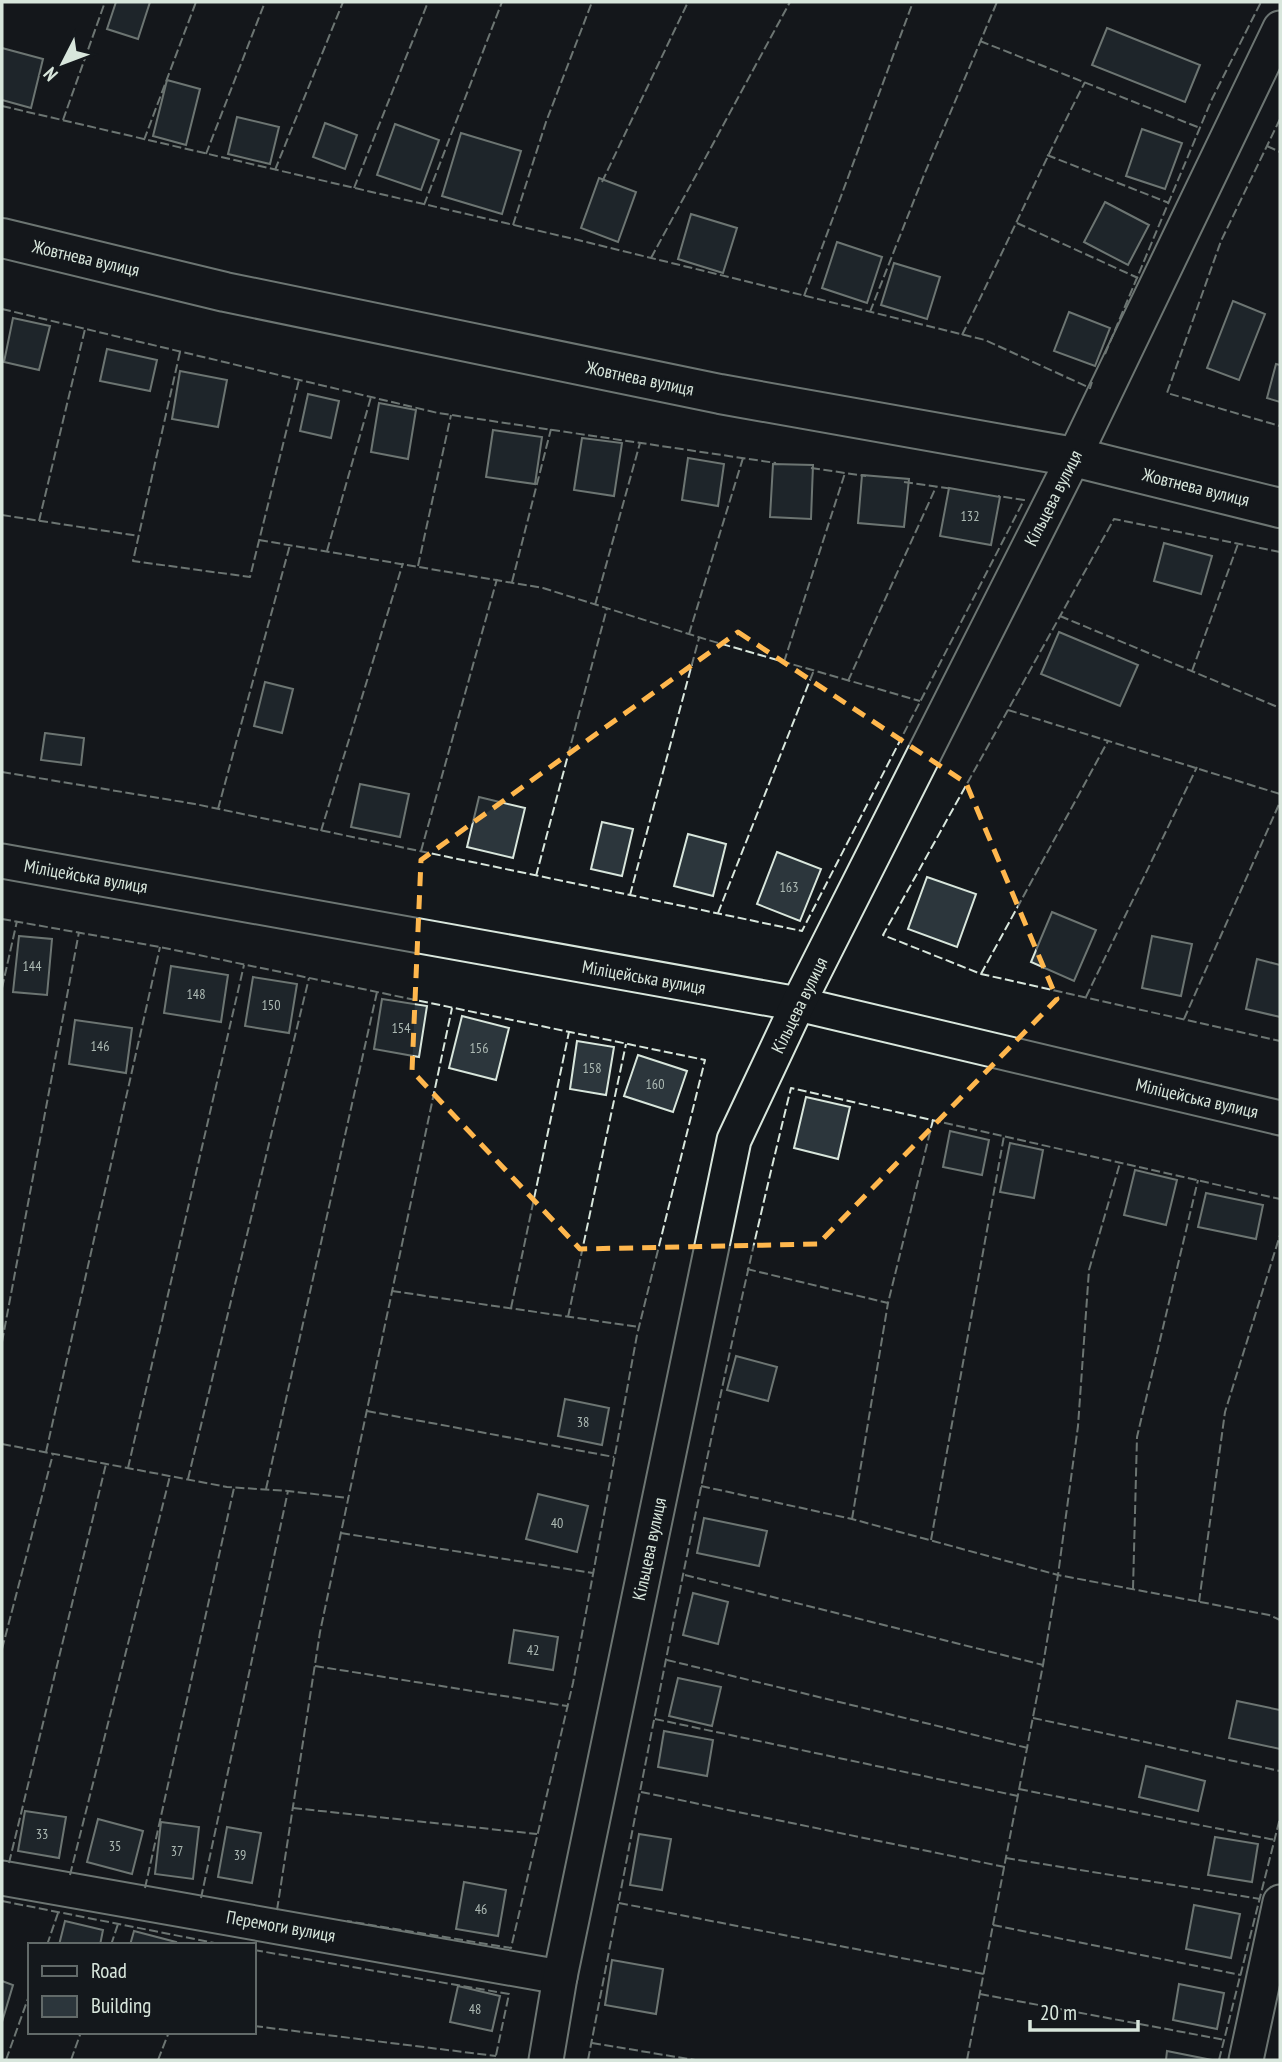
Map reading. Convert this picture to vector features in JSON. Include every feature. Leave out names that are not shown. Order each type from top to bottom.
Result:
[{"type":"main road","name":"Жовтнева вулиця","points":[[2,238],[225,292],[720,394],[1074,457],[1280,508]]},
{"type":"street","name":"Кільцева вулиця","points":[[546,2060],[560,1977],[734,1140],[798,1004],[1074,457],[1280,28]]},
{"type":"street","name":"Міліцейська вулиця","points":[[2,861],[798,1004],[1280,1118]]},
{"type":"street","name":"Перемоги вулиця","points":[[2,1878],[560,1977]]},
{"type":"street","points":[[1246,2060],[1280,1902]]},
{"type":"highlighted area","points":[[738,632],[966,783],[1057,999],[818,1244],[580,1249],[412,1071],[421,860]]},
{"type":"building","points":[[116,2],[150,2],[138,39],[107,29]]},
{"type":"building","points":[[1107,28],[1200,65],[1185,102],[1092,65]]},
{"type":"building","points":[[2,48],[43,59],[31,108],[2,100]]},
{"type":"building","points":[[167,80],[200,89],[186,145],[153,136]]},
{"type":"building","points":[[237,117],[279,127],[270,164],[228,154]]},
{"type":"building","points":[[325,123],[357,135],[345,169],[313,157]]},
{"type":"building","points":[[395,124],[439,140],[421,190],[377,175]]},
{"type":"building","points":[[1142,129],[1182,143],[1165,189],[1126,176]]},
{"type":"building","points":[[461,133],[521,151],[502,214],[442,196]]},
{"type":"building","points":[[599,178],[636,192],[618,242],[581,228]]},
{"type":"building","points":[[1105,202],[1149,225],[1128,265],[1084,242]]},
{"type":"building","points":[[691,214],[737,228],[723,273],[678,259]]},
{"type":"building","points":[[837,242],[882,257],[867,303],[822,288]]},
{"type":"building","points":[[894,263],[940,277],[927,319],[881,305]]},
{"type":"building","points":[[1233,301],[1265,314],[1239,380],[1207,368]]},
{"type":"building","points":[[1069,312],[1110,328],[1095,366],[1054,351]]},
{"type":"building","points":[[13,318],[50,326],[39,370],[4,362]]},
{"type":"building","points":[[107,349],[157,360],[150,391],[100,381]]},
{"type":"building","points":[[1276,364],[1280,365],[1280,402],[1267,398]]},
{"type":"building","points":[[180,371],[227,380],[218,427],[172,419]]},
{"type":"building","points":[[308,394],[339,401],[331,438],[300,431]]},
{"type":"building","points":[[379,403],[416,410],[408,459],[371,452]]},
{"type":"building","points":[[493,430],[542,437],[535,484],[486,477]]},
{"type":"building","points":[[582,438],[622,443],[614,496],[574,490]]},
{"type":"building","points":[[688,458],[724,464],[718,506],[682,500]]},
{"type":"building","points":[[773,464],[813,465],[811,519],[770,517]]},
{"type":"building","points":[[862,475],[909,479],[904,527],[858,523]]},
{"type":"building","points":[[949,488],[1000,497],[991,545],[940,536]]},
{"type":"building","points":[[1164,543],[1212,556],[1201,594],[1154,581]]},
{"type":"building","points":[[1059,632],[1138,665],[1120,706],[1041,674]]},
{"type":"building","points":[[265,682],[293,689],[282,733],[254,726]]},
{"type":"building","points":[[45,733],[84,738],[81,765],[41,760]]},
{"type":"building","points":[[360,784],[409,794],[400,837],[351,827]]},
{"type":"building","points":[[479,797],[525,808],[513,858],[467,847]]},
{"type":"building","points":[[602,822],[633,829],[622,876],[591,869]]},
{"type":"building","points":[[688,834],[726,844],[713,896],[674,886]]},
{"type":"building","points":[[777,852],[821,869],[800,921],[757,904]]},
{"type":"building","points":[[927,877],[976,894],[957,947],[908,929]]},
{"type":"building","points":[[1052,912],[1096,930],[1074,981],[1031,962]]},
{"type":"building","points":[[19,936],[52,939],[47,995],[13,992]]},
{"type":"building","points":[[1152,936],[1192,944],[1181,996],[1142,988]]},
{"type":"building","points":[[1257,959],[1280,965],[1280,1017],[1246,1009]]},
{"type":"building","points":[[171,966],[228,975],[221,1022],[164,1013]]},
{"type":"building","points":[[253,977],[297,984],[289,1033],[245,1026]]},
{"type":"building","points":[[382,999],[427,1006],[419,1057],[374,1049]]},
{"type":"building","points":[[462,1016],[509,1028],[496,1080],[449,1068]]},
{"type":"building","points":[[75,1020],[132,1028],[126,1073],[69,1064]]},
{"type":"building","points":[[577,1041],[614,1047],[606,1095],[570,1089]]},
{"type":"building","points":[[638,1055],[687,1071],[673,1112],[624,1096]]},
{"type":"building","points":[[806,1097],[850,1107],[838,1159],[794,1148]]},
{"type":"building","points":[[950,1131],[989,1140],[982,1175],[943,1167]]},
{"type":"building","points":[[1010,1143],[1043,1150],[1034,1198],[1000,1192]]},
{"type":"building","points":[[1135,1170],[1177,1180],[1166,1225],[1124,1215]]},
{"type":"building","points":[[1206,1193],[1263,1205],[1256,1239],[1198,1227]]},
{"type":"building","points":[[736,1356],[777,1367],[768,1401],[727,1390]]},
{"type":"building","points":[[565,1399],[609,1408],[602,1445],[558,1436]]},
{"type":"building","points":[[538,1494],[588,1506],[577,1552],[526,1539]]},
{"type":"building","points":[[704,1518],[767,1531],[759,1566],[697,1553]]},
{"type":"building","points":[[693,1593],[728,1602],[718,1644],[683,1635]]},
{"type":"building","points":[[514,1630],[558,1637],[553,1670],[509,1663]]},
{"type":"building","points":[[678,1678],[721,1687],[712,1726],[669,1716]]},
{"type":"building","points":[[1237,1701],[1280,1710],[1280,1749],[1229,1738]]},
{"type":"building","points":[[664,1731],[713,1740],[707,1776],[658,1767]]},
{"type":"building","points":[[1146,1766],[1205,1781],[1198,1811],[1139,1797]]},
{"type":"building","points":[[25,1811],[66,1817],[59,1858],[18,1851]]},
{"type":"building","points":[[98,1819],[143,1831],[132,1874],[87,1862]]},
{"type":"building","points":[[161,1822],[199,1827],[193,1879],[155,1874]]},
{"type":"building","points":[[227,1827],[261,1833],[252,1883],[218,1877]]},
{"type":"building","points":[[639,1834],[671,1839],[662,1890],[630,1885]]},
{"type":"building","points":[[1215,1837],[1258,1844],[1252,1882],[1208,1875]]},
{"type":"building","points":[[464,1882],[506,1890],[498,1936],[456,1929]]},
{"type":"building","points":[[1194,1905],[1240,1914],[1231,1958],[1186,1949]]},
{"type":"building","points":[[65,1921],[103,1930],[100,1943],[60,1943]]},
{"type":"building","points":[[134,1931],[176,1942],[176,1943],[131,1943]]},
{"type":"building","points":[[612,1960],[663,1969],[656,2014],[605,2005]]},
{"type":"building","points":[[2,1981],[13,1985],[2,2022]]},
{"type":"building","points":[[1179,1984],[1224,1993],[1217,2029],[1173,2020]]},
{"type":"building","points":[[458,1986],[500,1996],[492,2031],[450,2022]]},
{"type":"building","points":[[1167,2051],[1212,2060],[1166,2060]]},
{"type":"fence","points":[[63,120],[105,2]]},
{"type":"fence","points":[[144,140],[196,2]]},
{"type":"fence","points":[[206,154],[265,2]]},
{"type":"fence","points":[[275,170],[343,2]]},
{"type":"fence","points":[[354,188],[428,2]]},
{"type":"fence","points":[[424,205],[502,2]]},
{"type":"fence","points":[[513,225],[546,122],[592,2]]},
{"type":"fence","points":[[602,182],[688,2]]},
{"type":"fence","points":[[651,258],[790,2]]},
{"type":"fence","points":[[804,296],[913,2]]},
{"type":"fence","points":[[870,312],[997,2]]},
{"type":"fence","points":[[1105,354],[1212,99],[1261,2]]},
{"type":"fence","points":[[980,41],[1200,128]]},
{"type":"fence","points":[[962,335],[1085,82]]},
{"type":"fence","points":[[2,106],[574,239],[985,340],[1090,388],[1092,382]]},
{"type":"fence","points":[[1280,119],[1221,241],[1167,393],[1280,426]]},
{"type":"fence","points":[[1267,146],[1280,152]]},
{"type":"fence","points":[[1047,155],[1169,203]]},
{"type":"fence","points":[[1017,223],[1138,278]]},
{"type":"fence","points":[[2,309],[438,413],[776,463]]},
{"type":"fence","points":[[39,521],[85,329]]},
{"type":"fence","points":[[180,352],[133,561],[250,577],[299,380]]},
{"type":"fence","points":[[327,551],[371,397]]},
{"type":"fence","points":[[418,566],[451,415]]},
{"type":"fence","points":[[512,582],[551,429]]},
{"type":"fence","points":[[595,605],[640,443]]},
{"type":"fence","points":[[689,634],[743,458]]},
{"type":"fence","points":[[811,468],[866,476]]},
{"type":"fence","points":[[784,662],[845,473]]},
{"type":"fence","points":[[904,482],[953,489]]},
{"type":"fence","points":[[848,681],[936,487]]},
{"type":"fence","points":[[2,772],[195,804],[802,931],[1024,500],[998,496]]},
{"type":"fence","points":[[2,515],[139,536]]},
{"type":"fence","points":[[1280,552],[1114,519],[883,935],[981,974],[1280,1041]]},
{"type":"fence","points":[[259,540],[543,588],[708,640],[920,701]]},
{"type":"fence","points":[[1192,671],[1238,544]]},
{"type":"fence","points":[[218,809],[290,545]]},
{"type":"fence","points":[[321,831],[403,563]]},
{"type":"fence","points":[[421,851],[497,579]]},
{"type":"fence","points":[[536,876],[607,608]]},
{"type":"fence","points":[[1060,616],[1280,708]]},
{"type":"fence","points":[[630,895],[699,638]]},
{"type":"fence","points":[[718,913],[814,670]]},
{"type":"fence","points":[[1008,710],[1280,794]]},
{"type":"fence","points":[[981,974],[1108,741]]},
{"type":"fence","points":[[1086,997],[1197,767]]},
{"type":"fence","points":[[1184,1019],[1280,802]]},
{"type":"fence","points":[[2,919],[160,947],[705,1060],[637,1335],[573,1683],[511,1948],[347,1921]]},
{"type":"fence","points":[[2,988],[17,921]]},
{"type":"fence","points":[[2,1342],[79,932]]},
{"type":"fence","points":[[46,1452],[160,947]]},
{"type":"fence","points":[[128,1468],[244,965]]},
{"type":"fence","points":[[188,1479],[309,978]]},
{"type":"fence","points":[[266,1489],[377,992]]},
{"type":"fence","points":[[277,1910],[320,1632],[452,1008]]},
{"type":"fence","points":[[511,1308],[569,1032]]},
{"type":"fence","points":[[568,1317],[626,1044]]},
{"type":"fence","points":[[588,2060],[709,1451],[791,1088],[1280,1199]]},
{"type":"fence","points":[[747,1269],[888,1303],[933,1120]]},
{"type":"fence","points":[[931,1540],[1004,1136]]},
{"type":"fence","points":[[967,2060],[1058,1575],[1078,1426],[1089,1270],[1120,1163]]},
{"type":"fence","points":[[1133,1589],[1137,1437],[1198,1180]]},
{"type":"fence","points":[[1199,1602],[1225,1412],[1280,1235]]},
{"type":"fence","points":[[392,1291],[639,1327]]},
{"type":"fence","points":[[852,1519],[888,1303]]},
{"type":"fence","points":[[367,1411],[614,1457]]},
{"type":"fence","points":[[2,1444],[227,1487],[348,1498]]},
{"type":"fence","points":[[2,1649],[53,1454]]},
{"type":"fence","points":[[9,1863],[106,1464]]},
{"type":"fence","points":[[70,1875],[170,1476]]},
{"type":"fence","points":[[701,1486],[852,1519],[1058,1575],[1269,1615],[1280,1620]]},
{"type":"fence","points":[[145,1888],[234,1488]]},
{"type":"fence","points":[[201,1898],[288,1491]]},
{"type":"fence","points":[[341,1533],[593,1573]]},
{"type":"fence","points":[[685,1575],[1043,1665]]},
{"type":"fence","points":[[667,1660],[1028,1748]]},
{"type":"fence","points":[[315,1666],[567,1706]]},
{"type":"fence","points":[[1033,1718],[1280,1771]]},
{"type":"fence","points":[[655,1719],[1018,1796]]},
{"type":"fence","points":[[1019,1789],[1275,1840]]},
{"type":"fence","points":[[641,1792],[1005,1867]]},
{"type":"fence","points":[[293,1808],[537,1834]]},
{"type":"fence","points":[[1219,2060],[1280,1818]]},
{"type":"fence","points":[[1006,1858],[1260,1899]]},
{"type":"fence","points":[[2,1901],[215,1943]]},
{"type":"fence","points":[[619,1903],[984,1974]]},
{"type":"fence","points":[[48,1943],[58,1913]]},
{"type":"fence","points":[[112,1943],[118,1924]]},
{"type":"fence","points":[[993,1925],[1241,1975]]},
{"type":"fence","points":[[256,1950],[509,1994],[495,2060]]},
{"type":"fence","points":[[980,1994],[1225,2040]]},
{"type":"fence","points":[[6,2060],[28,1999]]},
{"type":"fence","points":[[256,2026],[496,2056]]},
{"type":"fence","points":[[71,2060],[80,2034]]},
{"type":"fence","points":[[158,2060],[168,2034]]},
{"type":"fence","points":[[592,2043],[695,2060]]}]
